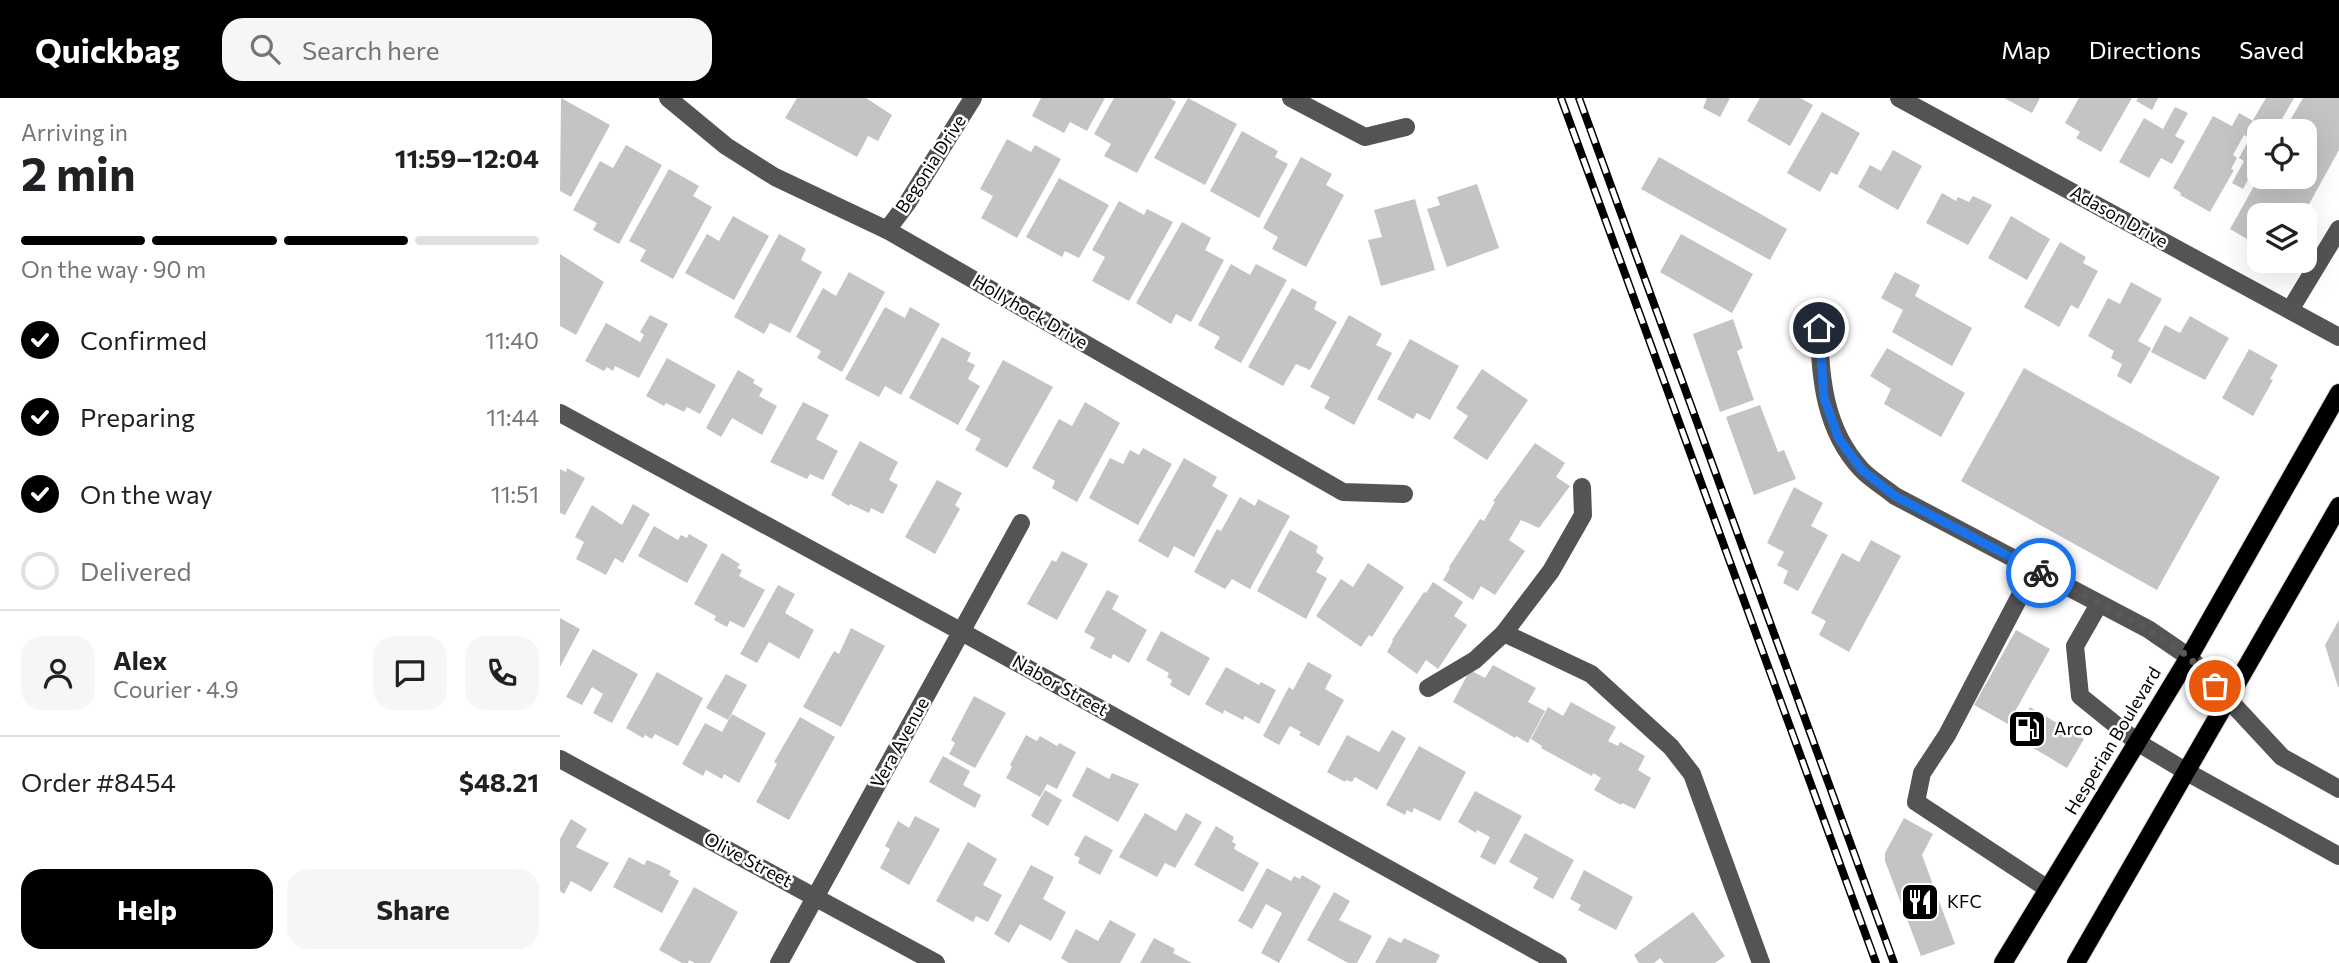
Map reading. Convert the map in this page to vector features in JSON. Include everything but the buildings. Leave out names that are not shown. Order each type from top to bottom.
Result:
[{"type":"main road","name":"Hesperian Boulevard","points":[[2003,963],[2189,657],[2339,393]]},
{"type":"main road","points":[[2076,963],[2339,506]]},
{"type":"street","name":"Hollyhock Drive","points":[[668,98],[726,146],[775,177],[887,230],[1343,492],[1404,494]]},
{"type":"street","name":"Begonia Drive","points":[[887,230],[908,202],[973,98]]},
{"type":"street","points":[[1291,98],[1365,137],[1406,127]]},
{"type":"street","name":"Adason Drive","points":[[1899,98],[2339,337]]},
{"type":"street","points":[[2290,310],[2339,229]]},
{"type":"street","points":[[1819,328],[1824,398],[1839,439],[1862,470],[1895,496],[2141,625],[2189,657],[2282,757],[2339,789]]},
{"type":"street","name":"Nabor Street","points":[[560,413],[962,632],[1558,963]]},
{"type":"street","points":[[1428,688],[1475,660],[1504,633],[1551,571],[1583,514],[1581,487]]},
{"type":"street","name":"Vera Avenue","points":[[779,963],[1021,523]]},
{"type":"street","points":[[2034,569],[1947,735],[1922,774],[1916,802],[2048,889]]},
{"type":"street","points":[[2099,604],[2075,646],[2080,696],[2137,742],[2339,856]]},
{"type":"street","points":[[1504,633],[1591,674],[1671,747],[1692,774],[1761,963]]},
{"type":"street","name":"Olive Street","points":[[560,759],[936,963]]},
{"type":"railway","points":[[1561,98],[1876,963]]},
{"type":"railway","points":[[1579,98],[1894,963]]},
{"type":"way so far","points":[[2041,573],[2148,629],[2189,657],[2215,686]]},
{"type":"place","name":"Arco","points":[[2027,729]]},
{"type":"place","name":"KFC","points":[[1920,902]]},
{"type":"route","points":[[1819,328],[1824,398],[1839,439],[1862,470],[1895,496],[2041,573]]}]
